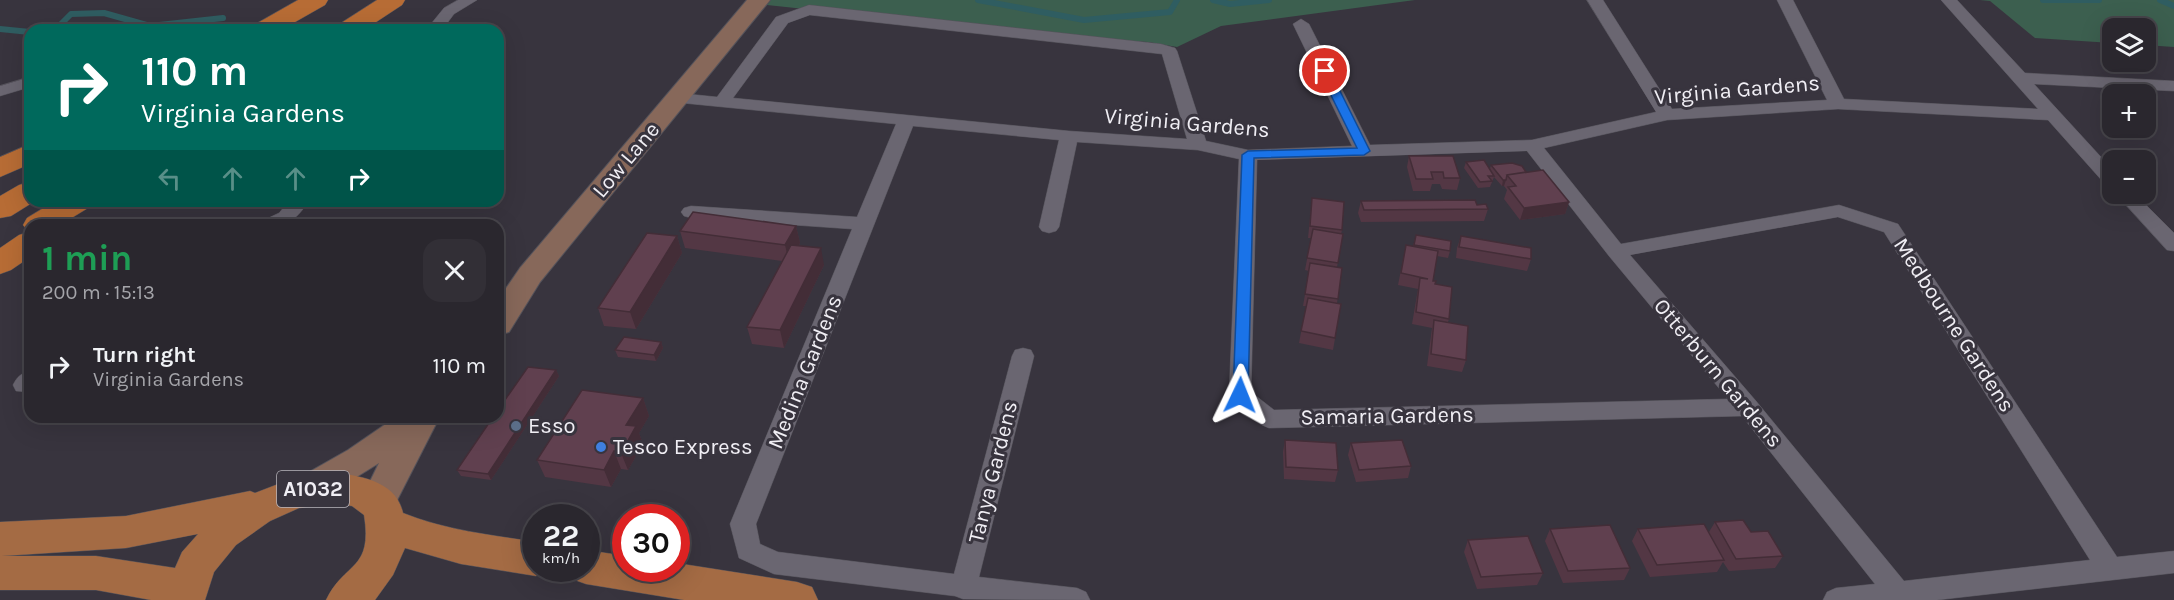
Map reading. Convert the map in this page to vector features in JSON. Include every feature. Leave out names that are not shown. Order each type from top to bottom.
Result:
[{"type":"highway","points":[[274,24],[316,0]]},
{"type":"highway","points":[[304,24],[342,0]]},
{"type":"highway","points":[[356,24],[393,0]]},
{"type":"highway","points":[[0,168],[24,156]]},
{"type":"highway","points":[[0,209],[24,195]]},
{"type":"highway","points":[[48,219],[68,207]]},
{"type":"highway","points":[[64,219],[81,207]]},
{"type":"highway","points":[[0,249],[24,234]]},
{"type":"highway","points":[[0,263],[24,246]]},
{"type":"main road","name":"Low Lane","points":[[504,315],[530,275],[759,0]]},
{"type":"main road","points":[[309,489],[360,459],[412,423]]},
{"type":"main road","points":[[348,600],[373,573],[386,548],[383,514],[419,423]]},
{"type":"main road","name":"A1032","points":[[0,539],[126,532],[264,504],[309,489],[349,488],[366,494],[383,514],[415,536],[456,547],[522,557]]},
{"type":"main road","name":"A1032","points":[[0,573],[96,573],[184,594],[195,564],[212,541],[237,521],[264,504]]},
{"type":"main road","points":[[600,569],[797,600]]},
{"type":"street","points":[[439,24],[449,11],[469,0]]},
{"type":"street","points":[[1595,0],[1667,115]]},
{"type":"street","points":[[1785,0],[1838,104]]},
{"type":"street","points":[[1949,0],[2022,78],[2050,115],[2102,170]]},
{"type":"street","points":[[722,102],[782,20],[809,10],[1155,47],[1168,51],[1198,145]]},
{"type":"street","points":[[1301,24],[1364,151]]},
{"type":"street","points":[[2022,78],[2174,86]]},
{"type":"street","points":[[0,91],[24,84]]},
{"type":"street","name":"Virginia Gardens","points":[[678,98],[1069,136],[1198,145],[1248,155],[1532,146],[1667,115],[1838,104],[2050,115]]},
{"type":"street","name":"Medina Gardens","points":[[907,119],[742,524],[748,550],[774,563],[963,588],[1077,600]]},
{"type":"street","points":[[1049,227],[1069,136]]},
{"type":"street","name":"Otterburn Gardens","points":[[1532,146],[1616,251],[1748,407],[1901,597]]},
{"type":"street","name":"Samaria Gardens","points":[[1248,155],[1240,395],[1269,419],[1748,407]]},
{"type":"street","points":[[2135,204],[2174,245]]},
{"type":"street","points":[[282,219],[294,207]]},
{"type":"street","name":"Medbourne Gardens","points":[[1616,251],[1839,211],[1891,228],[2109,569]]},
{"type":"street","points":[[691,212],[865,224]]},
{"type":"street","name":"Tanya Gardens","points":[[963,588],[1023,356]]},
{"type":"street","points":[[1836,600],[1901,597],[2174,562]]},
{"type":"green space","points":[[771,0],[1415,0],[1221,26],[1177,47],[1148,42],[1078,38],[767,5]]},
{"type":"green space","points":[[1980,0],[2174,0],[2174,47],[2156,46],[2156,18],[2102,18],[2102,42],[2035,38],[1990,1]]},
{"type":"building","points":[[1409,156],[1453,156],[1460,178],[1444,178],[1443,172],[1431,172],[1433,179],[1416,179]]},
{"type":"building","points":[[1484,160],[1494,176],[1488,176],[1492,181],[1480,182],[1466,162]]},
{"type":"building","points":[[1512,163],[1522,166],[1526,172],[1507,175],[1506,180],[1503,180],[1491,165]]},
{"type":"building","points":[[1543,170],[1569,202],[1524,208],[1508,187],[1516,186],[1507,175]]},
{"type":"building","points":[[1312,198],[1344,202],[1342,230],[1310,226]]},
{"type":"building","points":[[1475,200],[1477,205],[1486,204],[1488,209],[1364,210],[1361,201]]},
{"type":"building","points":[[693,212],[796,226],[785,245],[680,231]]},
{"type":"building","points":[[1313,229],[1343,234],[1338,263],[1307,258]]},
{"type":"building","points":[[647,233],[677,236],[630,312],[598,308]]},
{"type":"building","points":[[1416,235],[1451,241],[1450,251],[1414,245]]},
{"type":"building","points":[[1461,236],[1531,248],[1531,259],[1459,247]]},
{"type":"building","points":[[791,245],[821,248],[780,330],[747,327]]},
{"type":"building","points":[[1406,245],[1438,251],[1433,281],[1436,281],[1435,284],[1452,287],[1449,319],[1416,312],[1420,278],[1428,279],[1401,273]]},
{"type":"building","points":[[1310,263],[1342,268],[1338,299],[1305,294]]},
{"type":"building","points":[[1308,298],[1341,304],[1335,338],[1301,331]]},
{"type":"building","points":[[1434,320],[1468,326],[1466,360],[1431,354]]},
{"type":"building","points":[[624,337],[661,342],[654,355],[615,350]]},
{"type":"building","points":[[528,367],[556,370],[488,474],[457,470],[489,423],[504,423],[504,401]]},
{"type":"building","points":[[582,390],[643,398],[626,425],[636,426],[621,453],[614,451],[604,470],[537,460]]},
{"type":"building","points":[[1285,440],[1336,443],[1338,470],[1286,467]]},
{"type":"building","points":[[1402,440],[1411,466],[1359,470],[1351,443]]},
{"type":"building","points":[[1743,520],[1751,532],[1768,531],[1783,556],[1736,559],[1715,522]]},
{"type":"building","points":[[1704,524],[1724,560],[1657,565],[1638,529]]},
{"type":"building","points":[[1610,525],[1630,568],[1568,571],[1550,529]]},
{"type":"building","points":[[1528,536],[1543,573],[1481,577],[1468,540]]},
{"type":"waterway","points":[[978,0],[1084,20],[1170,12],[1177,0]]},
{"type":"waterway","points":[[1213,0],[1230,4],[1269,0]]},
{"type":"waterway","points":[[2043,0],[2099,0]]},
{"type":"waterway","points":[[2160,0],[2174,6]]},
{"type":"waterway","points":[[61,24],[71,14],[104,13],[143,24]]},
{"type":"waterway","points":[[168,24],[223,18]]},
{"type":"waterway","points":[[0,29],[24,31]]},
{"type":"place","name":"Esso","points":[[516,426]]},
{"type":"place","name":"Tesco Express","points":[[601,447]]},
{"type":"route","points":[[1240,395],[1248,155],[1364,151],[1325,71]]}]
